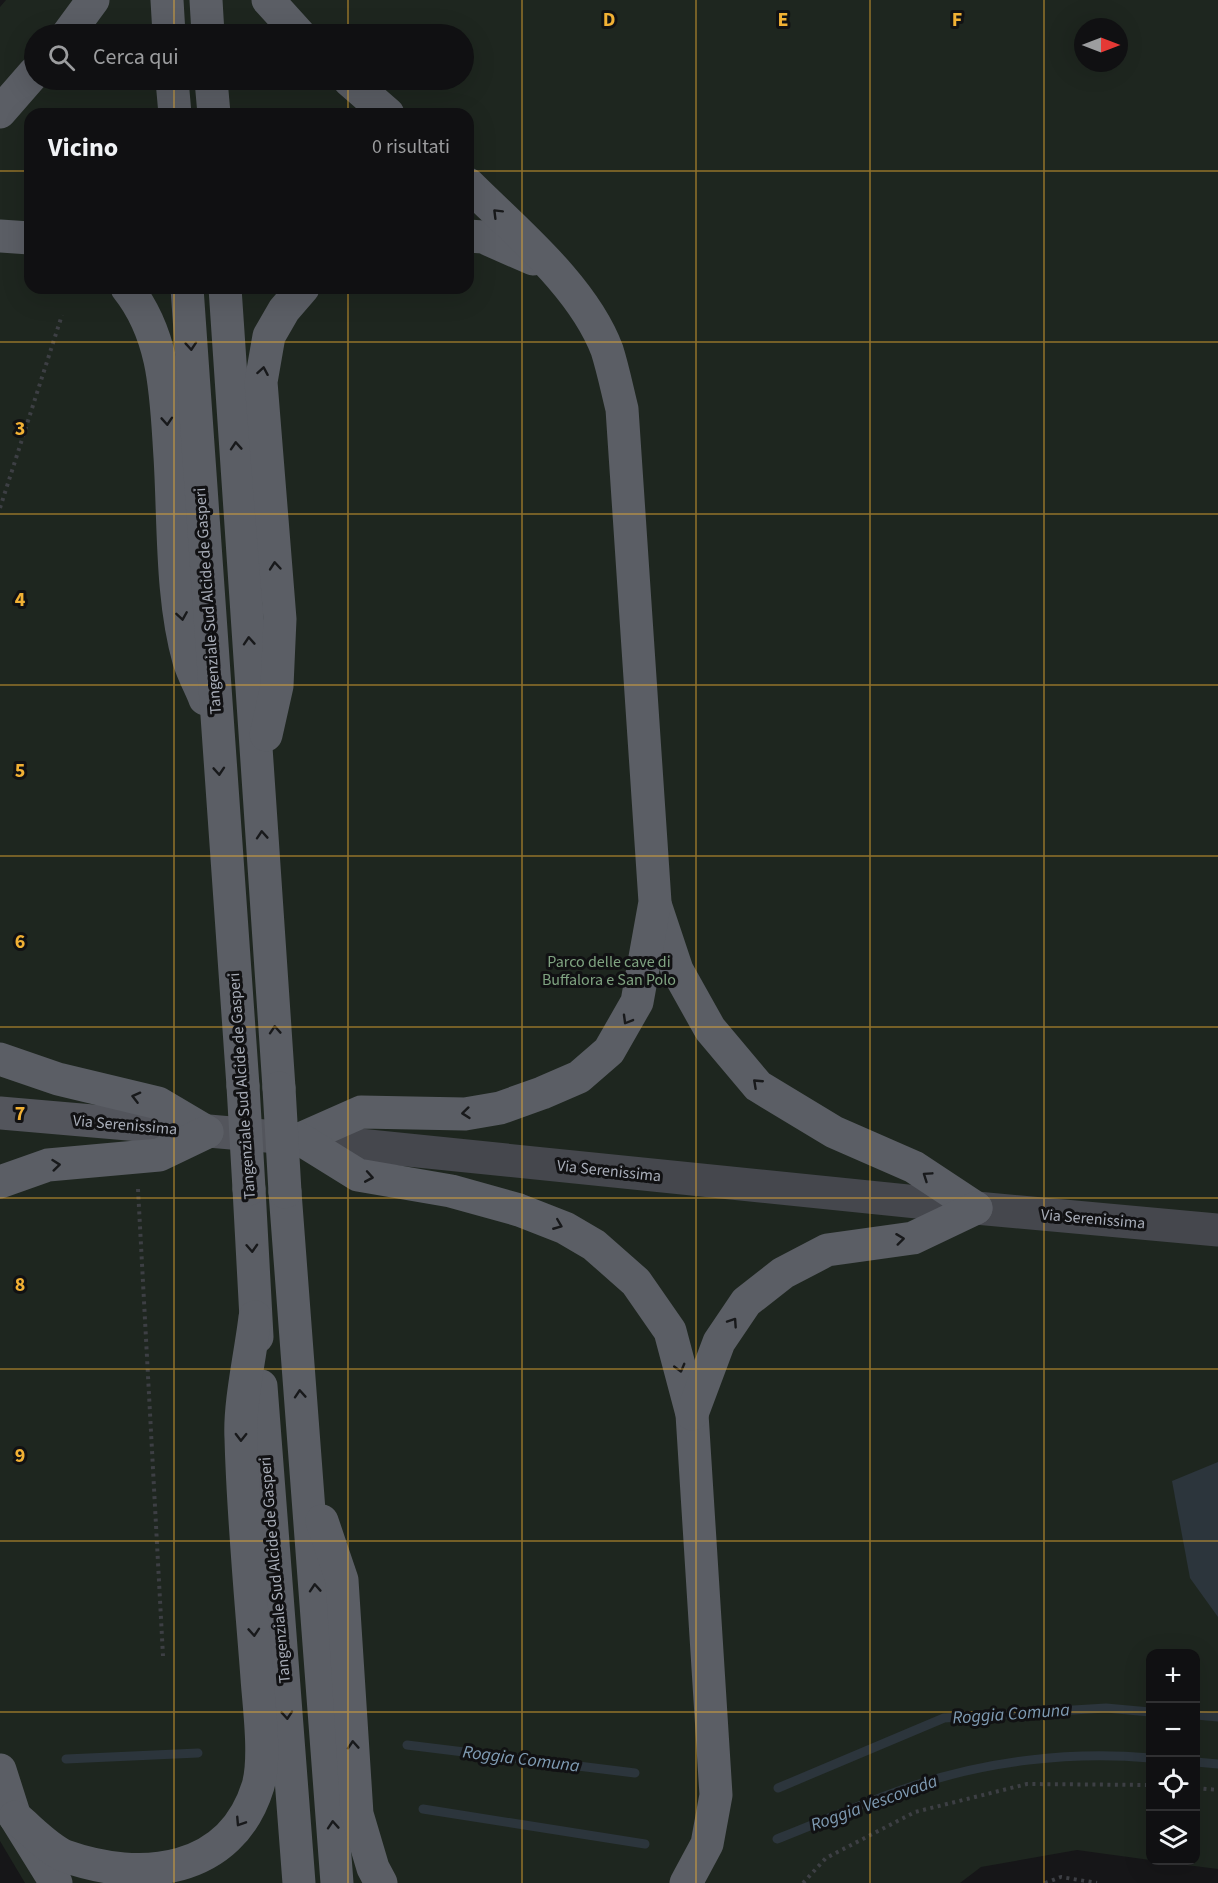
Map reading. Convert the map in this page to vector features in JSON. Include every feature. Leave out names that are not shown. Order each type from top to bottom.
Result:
[{"type":"highway","points":[[75,24],[93,0]]},
{"type":"highway","points":[[167,0],[168,24]]},
{"type":"highway","points":[[206,0],[207,24]]},
{"type":"highway","points":[[268,0],[290,24]]},
{"type":"highway","points":[[0,112],[24,84]]},
{"type":"highway","points":[[173,90],[174,108]]},
{"type":"highway","points":[[212,90],[213,108]]},
{"type":"highway","points":[[360,90],[381,108]]},
{"type":"highway","points":[[300,1139],[361,1112],[465,1114],[500,1108],[579,1077],[609,1051],[637,1002],[655,902],[622,408],[606,349],[584,309],[554,269],[474,190]]},
{"type":"highway","points":[[0,236],[24,238]]},
{"type":"highway","points":[[474,236],[483,237],[554,269]]},
{"type":"highway","points":[[131,294],[148,321],[159,350],[165,387],[179,598],[189,661],[216,724]]},
{"type":"highway","name":"Tangenziale Sud Alcide de Gasperi","points":[[187,294],[243,1086],[255,1317],[299,1883]]},
{"type":"highway","points":[[225,294],[285,1192],[337,1883]]},
{"type":"highway","points":[[258,769],[277,686],[280,619],[261,382],[269,336],[284,310],[298,294]]},
{"type":"highway","points":[[655,902],[677,970],[710,1029],[758,1086],[834,1132],[914,1167],[975,1208]]},
{"type":"highway","points":[[0,1059],[58,1079],[158,1103],[207,1132]]},
{"type":"highway","points":[[0,1182],[48,1165],[159,1155],[207,1132]]},
{"type":"highway","points":[[300,1139],[358,1174],[451,1191],[519,1210],[565,1228],[594,1245],[636,1282],[670,1331],[692,1414],[716,1795],[707,1844],[686,1883]]},
{"type":"highway","points":[[692,1414],[719,1342],[746,1302],[783,1273],[827,1250],[913,1238],[975,1208]]},
{"type":"highway","points":[[15,1817],[63,1855],[104,1869],[134,1873],[166,1869],[202,1858],[224,1844],[243,1821],[258,1785],[261,1734],[240,1435],[255,1317]]},
{"type":"highway","points":[[306,1475],[342,1580],[357,1814],[372,1868],[381,1883]]},
{"type":"highway","points":[[0,1770],[15,1817],[56,1883]]},
{"type":"main road","name":"Via Serenissima","points":[[0,1113],[300,1139],[975,1208],[1218,1230]]},
{"type":"path","points":[[0,508],[62,315]]},
{"type":"path","points":[[136,1158],[163,1656]]},
{"type":"path","points":[[803,1883],[826,1858],[915,1812],[1027,1784],[1146,1785]]},
{"type":"path","points":[[1200,1788],[1218,1790]]},
{"type":"path","points":[[1045,1883],[1060,1877],[1097,1883]]},
{"type":"green space","name":"Parco delle cave di Buffalora e San Polo","points":[[6,0],[1218,0],[1218,1869],[1186,1865],[1200,1865],[1200,1649],[1146,1649],[1146,1859],[1077,1850],[981,1867],[960,1883],[25,1883],[0,1841],[0,7]]},
{"type":"shaded area","points":[[1218,1462],[1218,1617],[1190,1578],[1172,1481]]},
{"type":"waterway","name":"Roggia Comuna","points":[[778,1788],[944,1718],[1106,1708],[1146,1712]]},
{"type":"waterway","name":"Roggia Comuna","points":[[1200,1715],[1218,1717]]},
{"type":"waterway","name":"Roggia Comuna","points":[[407,1745],[635,1773]]},
{"type":"waterway","name":"Roggia Comuna","points":[[66,1759],[198,1753]]},
{"type":"waterway","name":"Roggia Vescovada","points":[[777,1839],[893,1793],[968,1771],[1059,1757],[1146,1758]]},
{"type":"waterway","name":"Roggia Vescovada","points":[[1200,1762],[1218,1764]]},
{"type":"waterway","name":"Roggia Vescovada","points":[[423,1809],[645,1844]]}]
